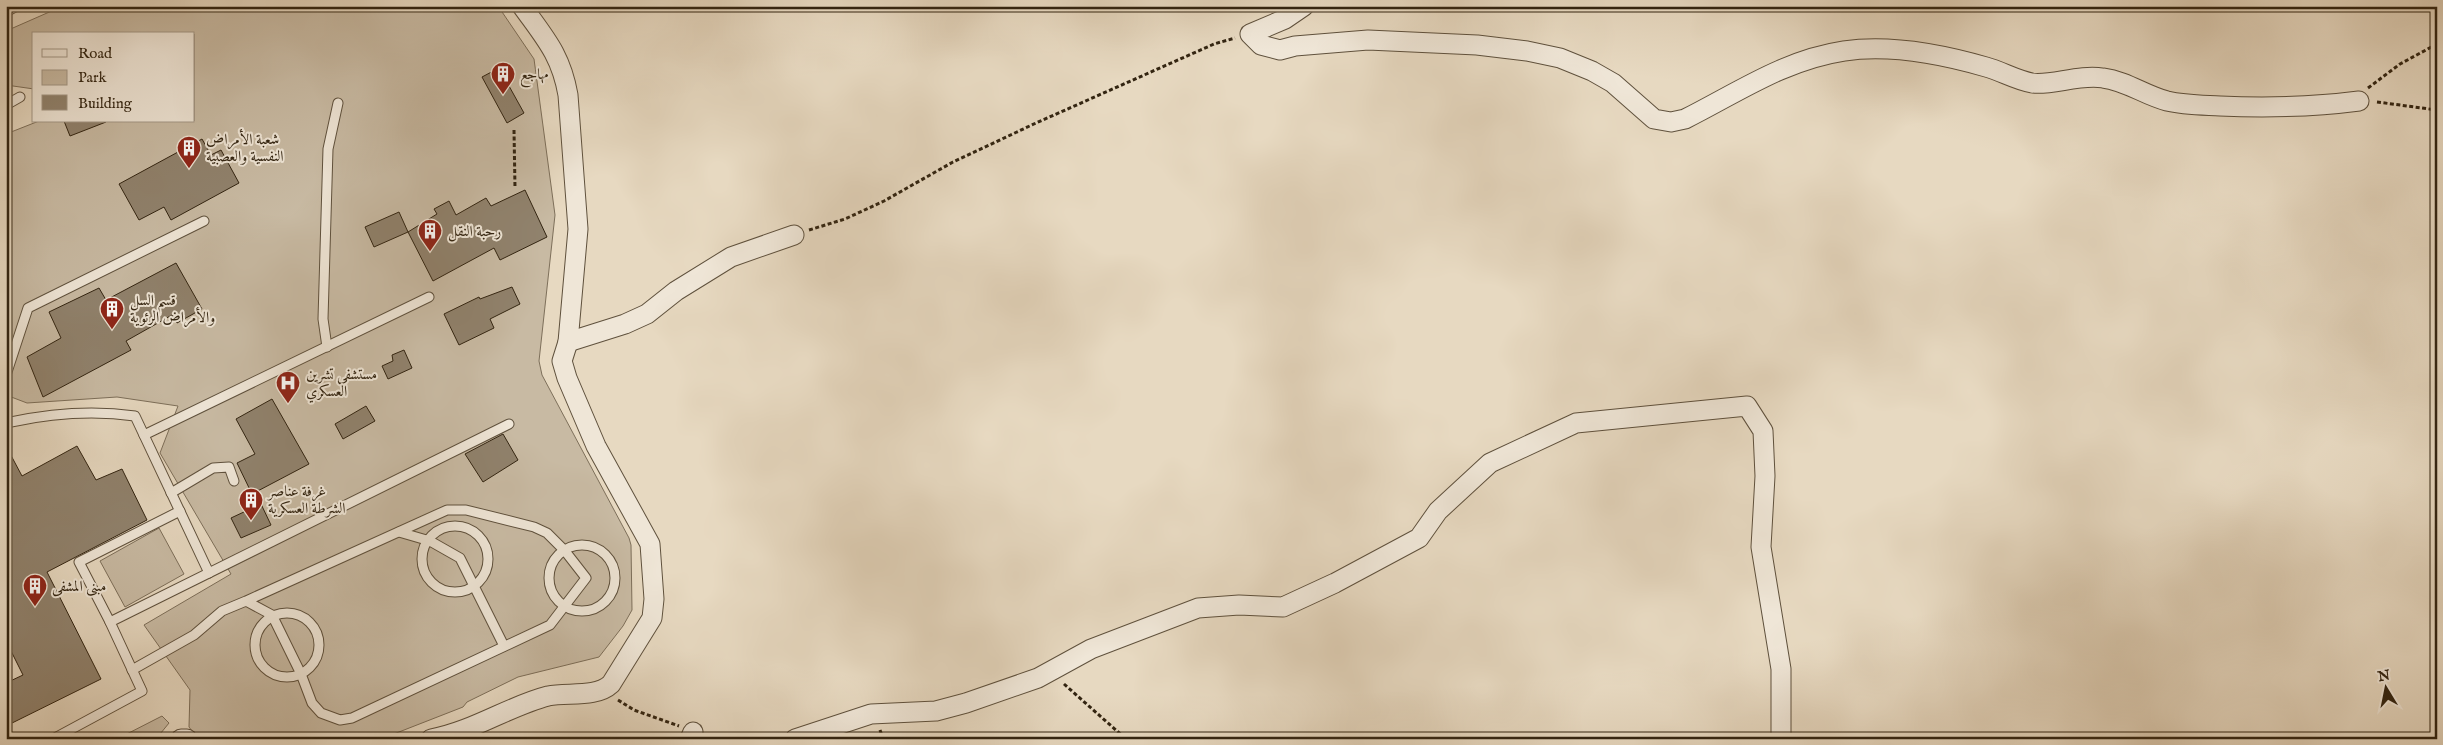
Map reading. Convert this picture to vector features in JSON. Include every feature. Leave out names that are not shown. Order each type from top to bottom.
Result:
[{"type":"street","points":[[431,739],[480,724],[548,696],[603,691],[611,684],[652,618],[654,599],[650,544],[596,446],[567,378],[562,361],[568,342],[578,228],[568,95],[564,75],[556,53],[522,6]]},
{"type":"street","points":[[1304,6],[1286,19],[1250,34],[1261,45],[1270,50],[1280,50],[1322,42],[1368,40],[1477,45],[1527,51],[1560,58],[1592,72],[1613,83],[1654,119],[1671,122],[1685,119],[1781,68],[1845,51],[1889,49],[1927,54],[1986,67],[2033,83],[2092,76],[2117,79],[2167,101],[2198,105],[2255,108],[2303,107],[2359,102]]},
{"type":"street","points":[[568,342],[626,324],[647,314],[676,291],[731,257],[794,235]]},
{"type":"street","points":[[795,739],[871,714],[936,710],[966,703],[1050,672],[1091,649],[1198,608],[1231,605],[1283,607],[1335,583],[1419,538],[1438,511],[1490,464],[1576,423],[1747,406],[1763,431],[1765,476],[1761,547],[1781,669],[1781,739]]},
{"type":"street","points":[[181,739],[187,739]]},
{"type":"lane","points":[[6,12],[17,6]]},
{"type":"lane","points":[[6,105],[20,97]]},
{"type":"lane","points":[[327,347],[323,319],[328,149],[338,103]]},
{"type":"lane","points":[[6,375],[28,308],[204,221]]},
{"type":"lane","points":[[144,435],[429,297]]},
{"type":"lane","points":[[6,420],[11,422],[45,414],[78,411],[109,412],[135,416],[210,573]]},
{"type":"lane","points":[[110,622],[509,424]]},
{"type":"lane","points":[[172,492],[213,468],[229,467],[234,482]]},
{"type":"lane","points":[[132,670],[194,635],[222,611],[447,510],[466,510],[547,533],[564,550],[586,578],[550,625],[352,718],[340,720],[321,713],[312,703],[301,674],[272,615],[246,601]]},
{"type":"lane","points":[[53,739],[142,691],[110,622],[79,562],[180,511]]},
{"type":"lane","points":[[456,526],[473,531],[485,544],[489,560],[484,577],[474,586],[471,589],[454,593],[438,588],[426,575],[422,558],[428,540],[440,530],[456,526]]},
{"type":"lane","points":[[399,532],[428,540],[460,558],[504,646]]},
{"type":"lane","points":[[578,545],[595,547],[609,558],[615,574],[613,591],[602,604],[586,611],[569,608],[565,605],[555,598],[549,582],[551,565],[564,550],[578,545]]},
{"type":"lane","points":[[288,612],[305,617],[317,629],[321,646],[316,662],[301,674],[286,678],[270,673],[258,660],[254,644],[259,627],[272,615],[288,612]]},
{"type":"path","points":[[794,235],[845,219],[884,201],[953,162],[1086,99],[1214,44],[1250,34]]},
{"type":"path","points":[[2359,102],[2366,90],[2379,79],[2437,44]]},
{"type":"path","points":[[2359,102],[2390,102],[2437,110]]},
{"type":"path","points":[[514,130],[515,188]]},
{"type":"path","points":[[1050,672],[1126,739]]},
{"type":"path","points":[[603,691],[634,710],[667,720],[692,736]]},
{"type":"green space","name":"مستشفى تشرين العسكري","points":[[63,6],[498,6],[534,59],[555,215],[539,361],[542,375],[631,545],[632,610],[623,626],[599,657],[518,677],[467,702],[463,707],[381,739],[198,739],[189,727],[190,690],[144,625],[231,574],[160,453],[178,406],[117,397],[27,403],[6,395],[6,256],[9,245],[6,240],[6,134],[36,122],[195,122],[195,32],[32,32],[32,89],[6,85],[6,31]]},
{"type":"green space","points":[[159,528],[184,574],[125,607],[100,561]]},
{"type":"green space","points":[[162,716],[169,723],[156,739],[117,739]]},
{"type":"building","name":"مهاجع","points":[[499,68],[524,113],[507,123],[482,77]]},
{"type":"building","points":[[64,122],[106,122],[70,136]]},
{"type":"building","name":"شعبة الأمراض النفسية والعصبية","points":[[202,139],[211,155],[221,150],[239,183],[171,220],[164,207],[139,220],[119,184]]},
{"type":"building","points":[[525,190],[547,237],[500,260],[494,248],[433,281],[408,232],[437,214],[434,209],[449,201],[456,215],[486,198],[491,206]]},
{"type":"building","name":"رحبة النقل","points":[[399,212],[408,232],[374,247],[365,227]]},
{"type":"building","name":"قسم السل والأمراض الرئوية","points":[[176,263],[202,309],[177,323],[172,315],[126,341],[131,350],[43,397],[27,357],[61,338],[49,312],[99,288],[106,300]]},
{"type":"building","points":[[512,287],[520,304],[490,319],[494,328],[459,345],[444,314],[479,297],[480,299]]},
{"type":"building","points":[[404,350],[412,368],[388,379],[382,366],[393,361],[392,355]]},
{"type":"building","points":[[272,399],[309,464],[252,494],[237,463],[255,454],[236,419]]},
{"type":"building","points":[[366,406],[375,421],[343,439],[335,424]]},
{"type":"building","points":[[503,434],[518,460],[483,482],[465,454]]},
{"type":"building","name":"مبنى المشفى","points":[[6,446],[22,476],[77,446],[96,480],[122,469],[147,520],[47,572],[101,679],[6,726],[6,683],[23,675],[6,641]]},
{"type":"building","name":"غرفة عناصر الشرطة العسكرية","points":[[261,504],[271,525],[241,538],[231,518]]},
{"type":"place","name":"مهاجع","points":[[503,95]]},
{"type":"place","name":"شعبة الأمراض النفسية والعصبية","points":[[189,169]]},
{"type":"place","name":"رحبة النقل","points":[[430,252]]},
{"type":"place","name":"قسم السل والأمراض الرئوية","points":[[112,330]]},
{"type":"place","name":"مستشفى تشرين العسكري","points":[[288,404]]},
{"type":"place","name":"غرفة عناصر الشرطة العسكرية","points":[[251,521]]},
{"type":"place","name":"مبنى المشفى","points":[[35,607]]}]
